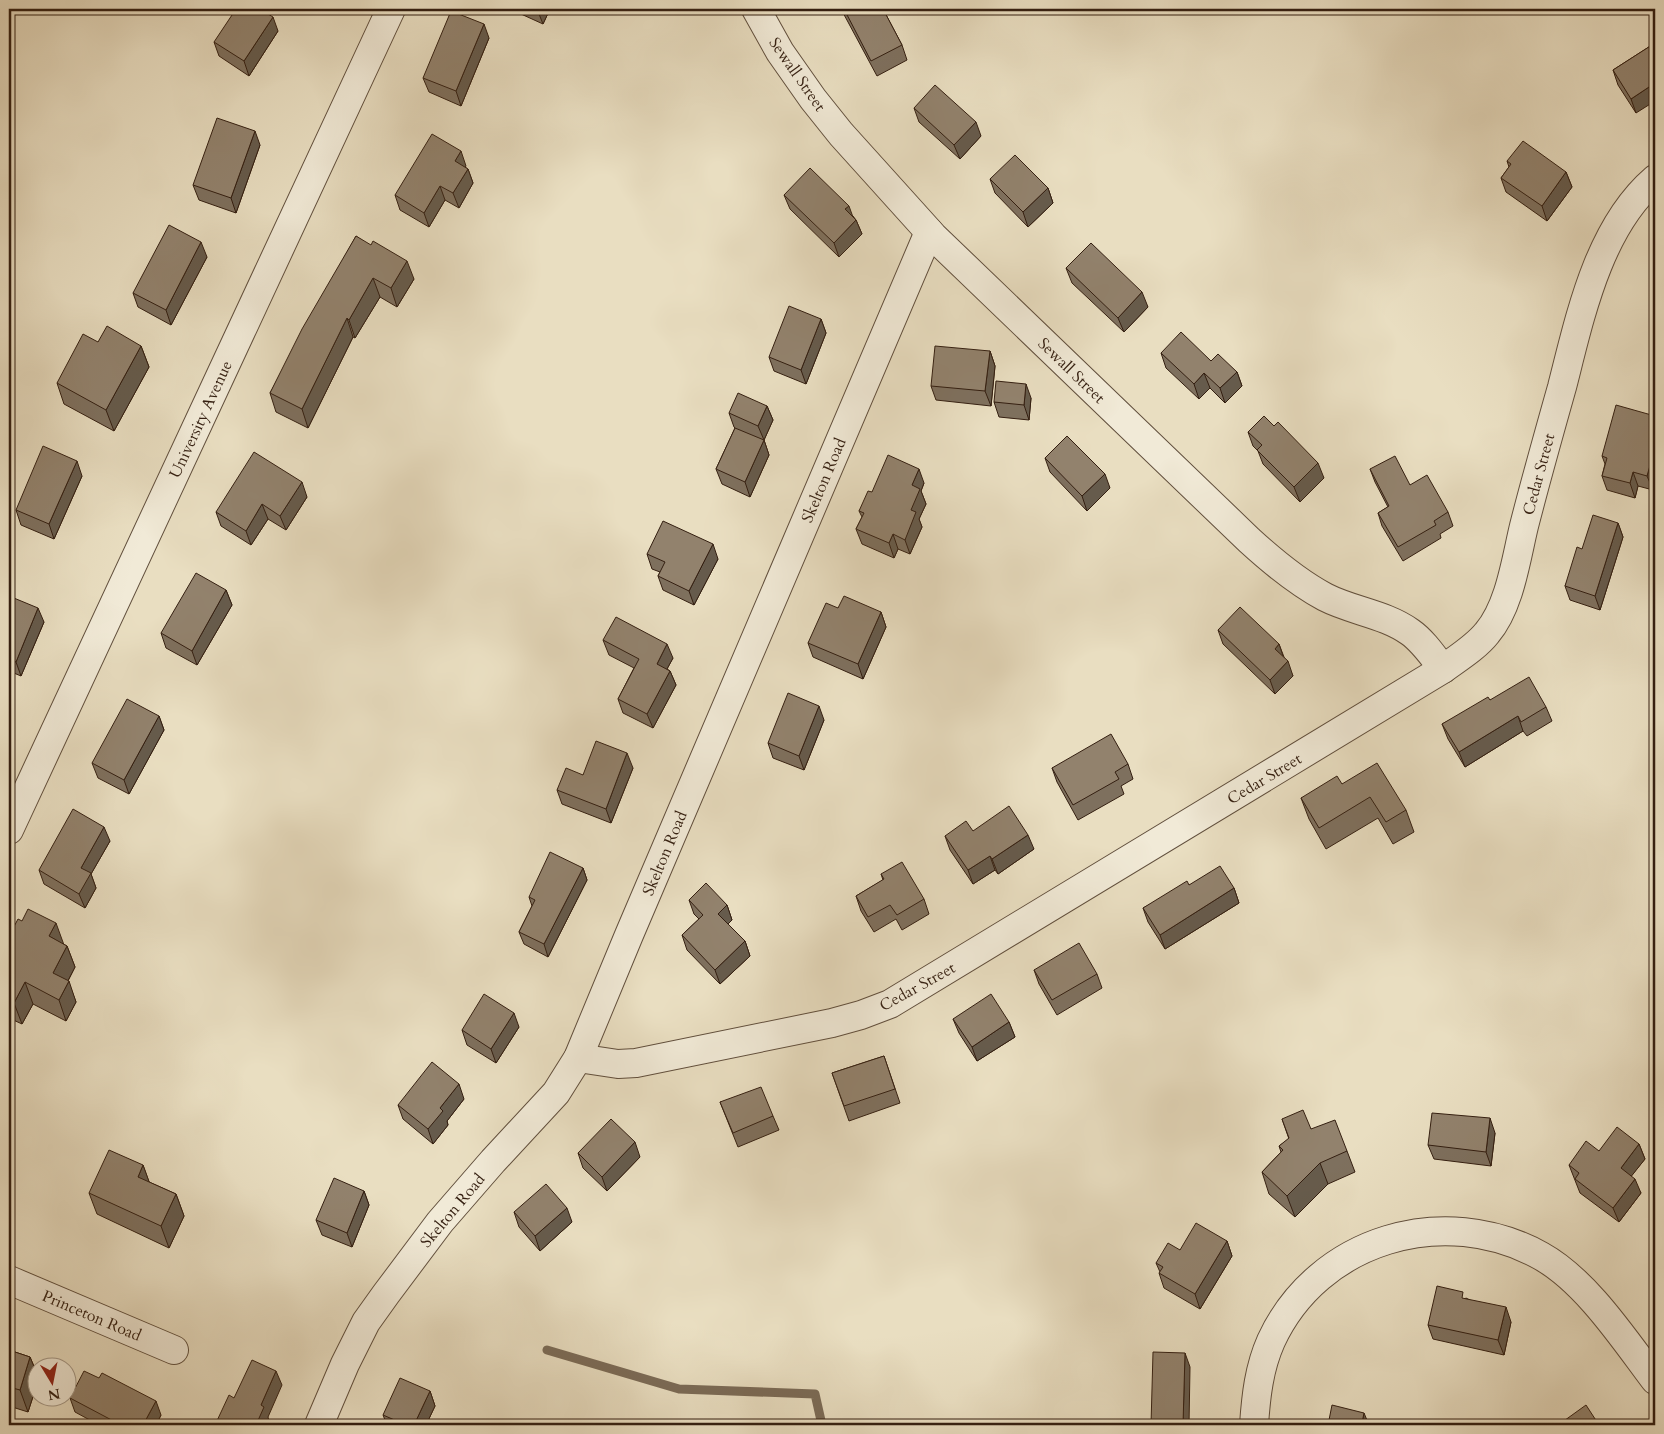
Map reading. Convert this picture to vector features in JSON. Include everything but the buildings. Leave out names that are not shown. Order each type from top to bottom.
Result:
[{"type":"street","name":"University Avenue","points":[[9,830],[391,9]]},
{"type":"street","name":"Sewall Street","points":[[756,9],[780,52],[813,99],[841,134],[931,234],[1228,521],[1279,568],[1304,585],[1327,598],[1394,623],[1411,632],[1443,668]]},
{"type":"street","name":"Cedar Street","points":[[578,1058],[618,1064],[645,1062],[832,1023],[890,1004],[1443,668],[1477,643],[1488,633],[1502,607],[1508,589],[1573,344],[1590,289],[1615,229],[1635,199],[1655,179]]},
{"type":"street","name":"Skelton Road","points":[[319,1425],[345,1364],[366,1322],[440,1222],[493,1161],[556,1094],[578,1058],[636,917],[931,234]]},
{"type":"street","points":[[1254,1425],[1261,1370],[1271,1341],[1291,1307],[1308,1286],[1344,1258],[1366,1248],[1386,1240],[1427,1232],[1459,1231],[1492,1237],[1507,1241],[1553,1263],[1583,1289],[1655,1380]]},
{"type":"street","name":"Princeton Road","points":[[9,1280],[174,1350]]},
{"type":"waterway","points":[[547,1350],[679,1389],[815,1394],[822,1425]]}]
